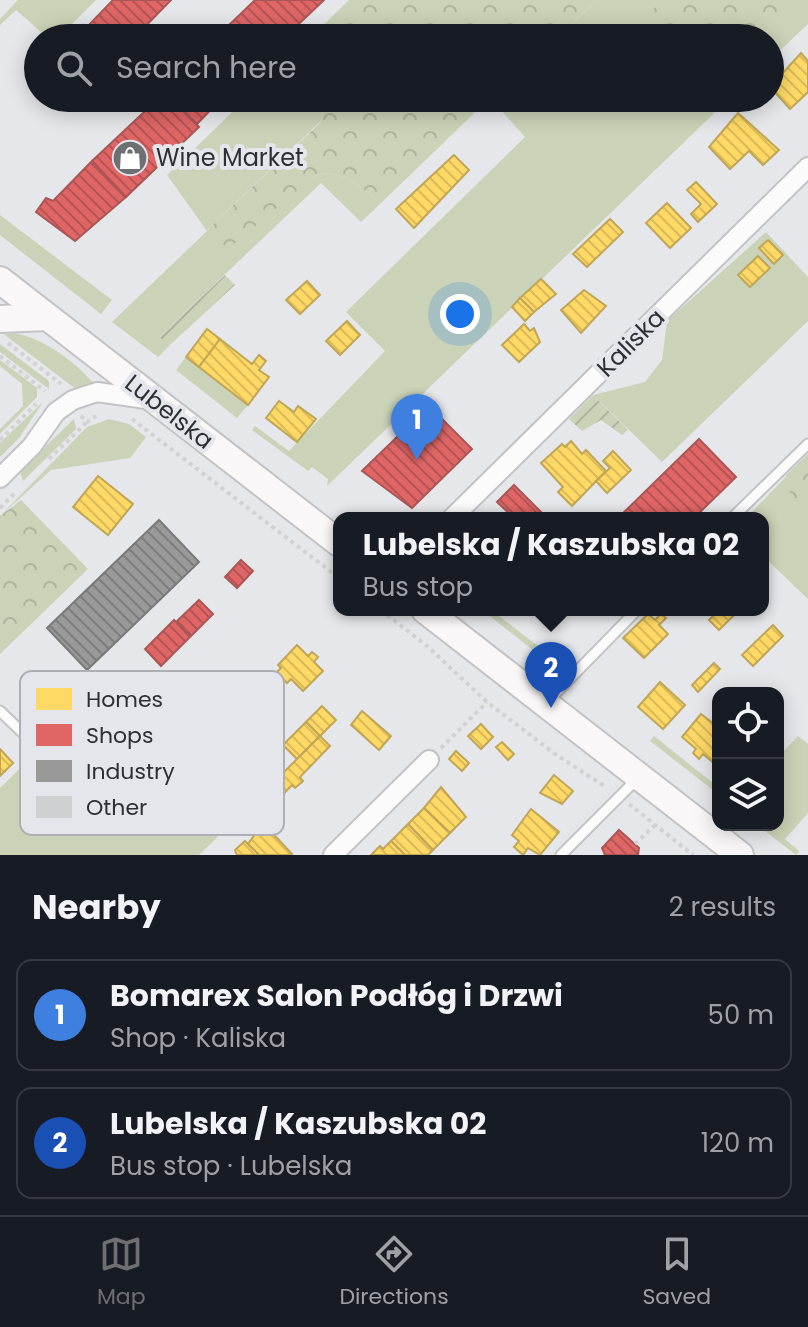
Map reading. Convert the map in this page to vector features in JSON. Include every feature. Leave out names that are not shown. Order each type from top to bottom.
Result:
[{"type":"main road","name":"Lubelska","points":[[0,280],[333,538]]},
{"type":"main road","points":[[0,319],[47,317]]},
{"type":"main road","points":[[433,616],[740,855]]},
{"type":"street","name":"Kaliska","points":[[458,512],[808,167]]},
{"type":"street","points":[[0,478],[32,446],[56,412],[79,398],[104,392],[155,401]]},
{"type":"street","points":[[333,855],[429,760]]},
{"type":"lane","points":[[738,512],[808,444]]},
{"type":"lane","points":[[546,704],[631,616]]},
{"type":"lane","points":[[0,711],[20,730]]},
{"type":"lane","points":[[561,855],[640,777]]},
{"type":"path","points":[[0,337],[79,398]]},
{"type":"path","points":[[0,356],[50,395]]},
{"type":"path","points":[[0,440],[45,391]]},
{"type":"path","points":[[148,432],[333,573]]},
{"type":"path","points":[[389,616],[427,646],[487,702],[620,797],[693,855]]},
{"type":"path","points":[[429,760],[487,702]]},
{"type":"path","points":[[635,844],[655,825]]},
{"type":"green space","points":[[18,0],[96,0],[72,24],[32,24],[16,10],[0,25],[0,19]]},
{"type":"green space","points":[[349,0],[598,0],[571,24],[324,24]]},
{"type":"green space","points":[[598,0],[808,0],[808,24],[784,47],[784,24],[571,24]]},
{"type":"green space","points":[[663,0],[808,0],[784,25],[638,24]]},
{"type":"green space","points":[[232,112],[323,112],[320,122],[207,230],[228,248],[316,175],[335,174],[343,177],[381,203],[361,222],[321,183],[160,336],[170,345],[158,357],[112,322],[207,231],[167,175]]},
{"type":"green space","points":[[323,112],[475,112],[381,203],[343,177],[335,174],[316,175],[228,249],[207,230],[320,123]]},
{"type":"green space","points":[[503,112],[715,112],[327,486],[328,479],[312,467],[308,471],[252,430],[255,426],[289,451],[385,351],[346,312],[525,137]]},
{"type":"green space","points":[[0,215],[112,300],[101,314],[0,235]]},
{"type":"green space","points":[[766,232],[808,277],[808,321],[662,462],[593,395],[645,382],[662,360],[667,321]]},
{"type":"green space","points":[[225,275],[235,285],[170,345],[159,337]]},
{"type":"green space","points":[[1,332],[27,336],[53,349],[95,385],[77,390]]},
{"type":"green space","points":[[0,344],[49,381],[49,389],[0,352]]},
{"type":"green space","points":[[186,357],[248,405],[237,418],[176,370]]},
{"type":"green space","points":[[0,360],[37,388],[37,397],[0,434],[0,429],[23,406],[22,384],[0,366]]},
{"type":"green space","points":[[593,395],[628,430],[622,435],[601,420],[582,431],[569,419]]},
{"type":"green space","points":[[43,402],[19,438],[0,457],[0,443]]},
{"type":"green space","points":[[74,419],[76,429],[23,481],[20,471]]},
{"type":"green space","points":[[109,419],[129,424],[146,437],[130,458],[51,470],[0,516],[87,427]]},
{"type":"green space","points":[[808,454],[808,599],[769,562],[769,512],[752,512]]},
{"type":"green space","points":[[808,454],[808,509],[792,495],[786,475]]},
{"type":"green space","points":[[21,500],[88,569],[0,654],[0,516]]},
{"type":"green space","points":[[490,616],[499,616],[567,668],[561,672]]},
{"type":"green space","points":[[654,736],[712,782],[712,789],[650,741]]},
{"type":"green space","points":[[798,736],[808,744],[808,813],[785,839],[799,851],[796,855],[765,831],[784,831],[784,751]]},
{"type":"green space","points":[[20,768],[20,835],[220,835],[199,855],[0,855],[0,788]]},
{"type":"building: Homes","points":[[801,53],[808,61],[808,92],[790,109],[784,102],[784,72]]},
{"type":"building: Homes","points":[[738,113],[779,150],[763,165],[749,151],[730,169],[709,147]]},
{"type":"building: Homes","points":[[454,155],[469,170],[414,228],[396,209]]},
{"type":"building: Homes","points":[[696,182],[717,204],[698,222],[691,214],[701,204],[687,190]]},
{"type":"building: Homes","points":[[667,203],[691,228],[670,248],[646,223]]},
{"type":"building: Homes","points":[[610,219],[623,232],[587,267],[573,254]]},
{"type":"building: Homes","points":[[768,240],[783,255],[774,264],[759,248]]},
{"type":"building: Homes","points":[[758,256],[770,268],[750,287],[738,275]]},
{"type":"building: Homes","points":[[541,279],[556,294],[534,312],[520,298]]},
{"type":"building: Homes","points":[[307,281],[320,295],[300,314],[286,300]]},
{"type":"building: Homes","points":[[584,290],[606,306],[581,333],[561,310]]},
{"type":"building: Homes","points":[[520,298],[534,312],[525,321],[512,307]]},
{"type":"building: Homes","points":[[347,321],[360,335],[340,355],[326,341]]},
{"type":"building: Homes","points":[[524,324],[530,331],[534,328],[540,342],[519,362],[502,345]]},
{"type":"building: Homes","points":[[207,329],[220,339],[199,367],[186,357]]},
{"type":"building: Homes","points":[[220,339],[252,364],[259,355],[266,361],[259,370],[269,377],[248,405],[199,367]]},
{"type":"building: Homes","points":[[279,401],[294,412],[298,406],[316,419],[297,442],[266,418]]},
{"type":"building: Homes","points":[[571,441],[582,454],[586,450],[606,471],[572,506],[558,492],[563,487],[541,463],[562,444],[565,447]]},
{"type":"building: Homes","points":[[613,451],[631,470],[607,493],[596,481],[610,468],[603,461]]},
{"type":"building: Homes","points":[[98,476],[133,504],[108,535],[73,507]]},
{"type":"building: Homes","points":[[646,616],[655,620],[659,616],[666,618],[659,625],[668,634],[644,658],[623,638]]},
{"type":"building: Homes","points":[[713,616],[733,616],[719,630],[709,620]]},
{"type":"building: Homes","points":[[773,625],[783,636],[753,666],[742,655]]},
{"type":"building: Homes","points":[[297,645],[308,656],[312,652],[318,657],[314,662],[323,671],[303,691],[291,679],[287,683],[284,680],[284,671],[278,671],[281,668],[278,665]]},
{"type":"building: Homes","points":[[714,663],[720,669],[698,692],[692,685]]},
{"type":"building: Homes","points":[[660,682],[685,705],[663,729],[638,707]]},
{"type":"building: Homes","points":[[322,706],[336,720],[320,736],[306,722]]},
{"type":"building: Homes","points":[[362,711],[391,736],[379,750],[351,725]]},
{"type":"building: Homes","points":[[701,714],[712,722],[712,762],[703,754],[699,759],[693,753],[696,749],[682,737]]},
{"type":"building: Homes","points":[[306,722],[320,736],[297,759],[284,744]]},
{"type":"building: Homes","points":[[481,724],[493,737],[481,749],[468,736]]},
{"type":"building: Homes","points":[[320,736],[330,746],[300,777],[303,781],[295,788],[292,785],[284,793],[284,772]]},
{"type":"building: Homes","points":[[502,742],[514,754],[508,760],[496,747]]},
{"type":"building: Homes","points":[[0,749],[13,763],[0,776]]},
{"type":"building: Homes","points":[[456,751],[469,763],[462,771],[449,759]]},
{"type":"building: Homes","points":[[554,775],[573,791],[562,804],[540,793]]},
{"type":"building: Homes","points":[[441,787],[466,817],[450,833],[424,808]]},
{"type":"building: Homes","points":[[424,808],[450,833],[433,850],[408,824]]},
{"type":"building: Homes","points":[[531,809],[559,832],[540,855],[528,848],[523,855],[514,847],[519,841],[512,835]]},
{"type":"building: Homes","points":[[408,824],[433,850],[428,855],[405,855],[391,841]]},
{"type":"building: Homes","points":[[254,835],[274,835],[292,854],[259,855],[248,844]]},
{"type":"building: Homes","points":[[245,841],[259,855],[237,855],[235,850]]},
{"type":"building: Homes","points":[[391,841],[405,855],[371,855],[380,846],[383,849]]},
{"type":"building: Shops","points":[[113,0],[171,0],[148,24],[90,24]]},
{"type":"building: Shops","points":[[255,0],[324,0],[299,24],[230,24]]},
{"type":"building: Shops","points":[[144,112],[185,112],[199,127],[126,197],[92,161]]},
{"type":"building: Shops","points":[[185,112],[209,112],[197,124]]},
{"type":"building: Shops","points":[[92,161],[126,197],[75,241],[36,212],[46,198],[53,201]]},
{"type":"building: Shops","points":[[429,406],[472,449],[412,508],[362,471]]},
{"type":"building: Shops","points":[[699,439],[736,477],[700,512],[624,512]]},
{"type":"building: Shops","points":[[514,485],[541,512],[508,512],[497,502]]},
{"type":"building: Shops","points":[[241,560],[253,571],[237,588],[225,577]]},
{"type":"building: Shops","points":[[199,600],[213,614],[191,636],[177,621]]},
{"type":"building: Shops","points":[[174,620],[190,637],[161,666],[145,649]]},
{"type":"building: Shops","points":[[619,830],[639,848],[638,855],[605,855],[602,848]]},
{"type":"building: Industry","points":[[159,520],[199,562],[87,670],[47,628]]},
{"type":"place","name":"Wine Market","points":[[130,158]]},
{"type":"place","name":"Bomarex Salon Podłóg i Drzwi","points":[[417,460]]},
{"type":"place","name":"Lubelska / Kaszubska 02","points":[[551,708]]}]
